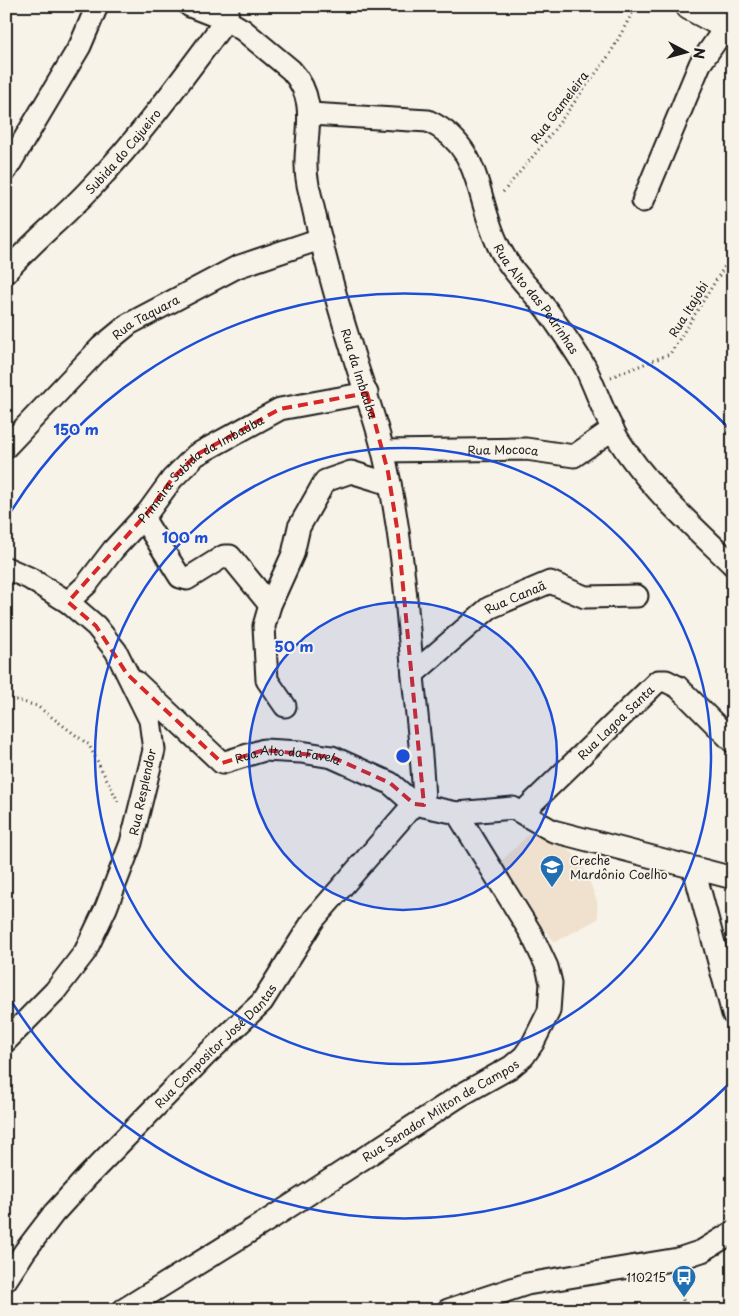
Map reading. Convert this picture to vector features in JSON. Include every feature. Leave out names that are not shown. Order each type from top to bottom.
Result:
[{"type":"main road","points":[[690,6],[730,27]]},
{"type":"street","points":[[6,170],[80,46],[97,6]]},
{"type":"street","name":"Rua da Imbaúba","points":[[190,6],[227,13],[297,77],[307,96],[310,114],[306,176],[320,239],[352,352],[367,393],[390,484],[403,570],[413,674],[419,804]]},
{"type":"street","name":"Subida do Cajueiro","points":[[6,272],[18,257],[90,190],[142,132],[227,13]]},
{"type":"street","points":[[643,201],[700,64],[730,27]]},
{"type":"street","name":"Rua Alto das Pedrinhas","points":[[310,114],[428,121],[444,129],[455,138],[473,169],[492,231],[510,268],[554,320],[585,368],[613,429],[639,467],[668,501],[733,565]]},
{"type":"street","name":"Rua Taquara","points":[[6,447],[100,347],[129,324],[237,267],[320,239]]},
{"type":"street","name":"Primeira Subida da Imbaúba","points":[[68,602],[87,584],[172,479],[196,455],[280,408],[367,393]]},
{"type":"street","name":"Rua Mococa","points":[[383,451],[526,449],[574,456],[613,429]]},
{"type":"street","points":[[286,706],[267,680],[264,626],[270,605],[293,554],[299,527],[325,481],[351,472],[390,484]]},
{"type":"street","points":[[142,518],[180,577],[187,579],[224,556],[230,556],[270,605]]},
{"type":"street","name":"Rua Resplendor","points":[[6,568],[29,578],[68,602],[96,626],[116,651],[150,720],[154,750],[134,833],[106,908],[85,952],[56,991],[6,1041]]},
{"type":"street","name":"Rua Canaã","points":[[413,674],[489,608],[550,582],[585,597],[638,596]]},
{"type":"street","name":"Rua Alto da Favela","points":[[126,674],[222,763],[264,750],[301,752],[332,757],[390,783],[419,804]]},
{"type":"street","name":"Rua Lagoa Santa","points":[[523,812],[658,681],[666,681],[678,687],[733,742]]},
{"type":"street","points":[[419,804],[457,813],[513,808],[523,812],[553,831],[733,878]]},
{"type":"street","name":"Rua Compositor José Dantas","points":[[6,1280],[54,1213],[88,1176],[205,1056],[262,1002],[314,919],[419,804]]},
{"type":"street","name":"Rua Senador Milton de Campos","points":[[123,1310],[273,1217],[461,1095],[511,1068],[524,1056],[533,1043],[549,1011],[551,983],[547,967],[531,933],[457,813]]},
{"type":"street","points":[[694,869],[733,1014]]},
{"type":"street","points":[[448,1310],[527,1284],[674,1260],[702,1251],[733,1232]]},
{"type":"path","name":"Rua Gameleira","points":[[487,211],[545,142],[610,54],[636,6]]},
{"type":"path","name":"Rua Itajobi","points":[[592,384],[670,354],[733,253]]},
{"type":"path","points":[[6,697],[38,706],[89,745],[134,833]]},
{"type":"path","points":[[674,1260],[685,1310]]},
{"type":"highlighted area","points":[[367,393],[388,472],[398,534],[424,805],[414,804],[390,783],[332,757],[264,750],[222,763],[127,674],[96,626],[68,602],[148,512],[172,479],[196,455],[280,409]]},
{"type":"shaded area","name":"Creche Mardônio Coelho","points":[[538,832],[566,848],[581,860],[597,901],[598,919],[555,942],[520,902],[497,865],[529,834]]},
{"type":"place","name":"Creche Mardônio Coelho","points":[[552,888]]},
{"type":"place","name":"110215","points":[[684,1298]]}]
